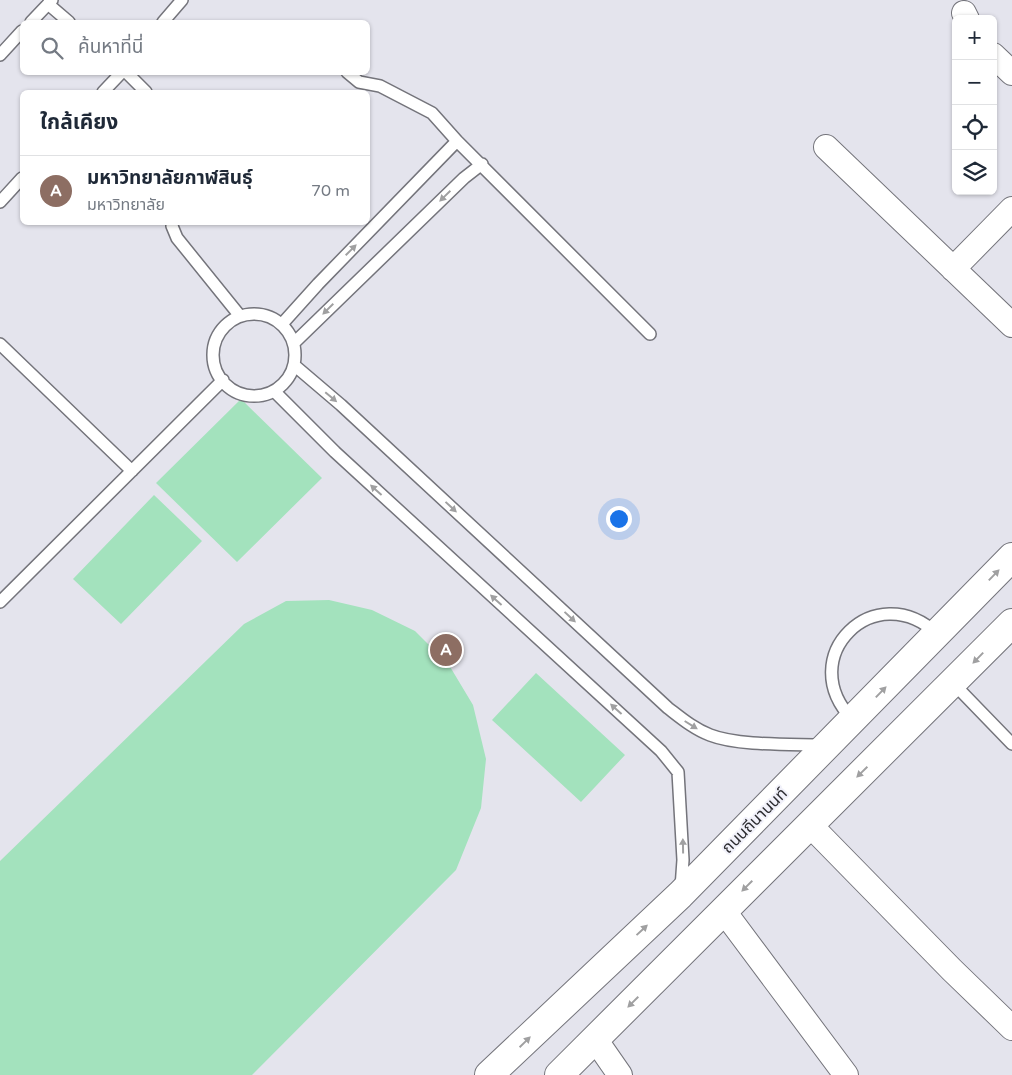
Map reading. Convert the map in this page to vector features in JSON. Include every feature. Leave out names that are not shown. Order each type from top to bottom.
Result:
[{"type":"main road","name":"ถนนถีนานนท์","points":[[489,1075],[680,895],[829,746],[1012,557]]},
{"type":"main road","points":[[559,1075],[1012,623]]},
{"type":"street","points":[[997,59],[1012,73]]},
{"type":"street","points":[[826,147],[1012,325]]},
{"type":"street","points":[[954,269],[1012,209]]},
{"type":"street","points":[[809,824],[952,970],[1012,1028]]},
{"type":"street","points":[[723,910],[846,1075]]},
{"type":"street","points":[[595,1039],[620,1075]]},
{"type":"lane","points":[[165,20],[182,0]]},
{"type":"lane","points":[[33,20],[50,2],[67,20]]},
{"type":"lane","points":[[0,55],[20,33]]},
{"type":"lane","points":[[105,90],[119,75]]},
{"type":"lane","points":[[129,75],[144,90]]},
{"type":"lane","points":[[351,75],[359,82],[380,86],[432,113],[457,141],[650,334]]},
{"type":"lane","points":[[282,324],[318,284],[457,141]]},
{"type":"lane","points":[[294,343],[464,178],[482,164]]},
{"type":"lane","points":[[0,202],[20,180]]},
{"type":"lane","points":[[172,225],[177,238],[240,316]]},
{"type":"lane","points":[[262,314],[282,324],[294,343],[294,365],[286,380],[274,390],[263,394],[241,393],[222,380],[213,360],[215,344],[222,329],[240,316],[262,314]]},
{"type":"lane","points":[[0,344],[132,471]]},
{"type":"lane","points":[[294,365],[341,405],[668,708],[689,724],[710,736],[733,740],[829,746]]},
{"type":"lane","points":[[0,602],[222,380]]},
{"type":"lane","points":[[274,390],[334,452],[661,751],[678,772],[683,860],[680,895]]},
{"type":"lane","points":[[853,720],[836,698],[831,677],[833,656],[839,643],[848,632],[859,622],[886,613],[914,618],[927,624],[937,634]]},
{"type":"lane","points":[[953,683],[1012,744]]},
{"type":"green space","points":[[241,399],[322,478],[237,562],[156,483]]},
{"type":"green space","points":[[154,495],[202,541],[121,624],[73,579]]},
{"type":"green space","points":[[329,600],[372,610],[415,631],[449,665],[473,705],[486,759],[481,808],[456,870],[252,1075],[0,1075],[0,861],[244,624],[286,601]]},
{"type":"green space","points":[[536,673],[625,755],[581,802],[492,720]]},
{"type":"place","name":"มหาวิทยาลัยกาฬสินธุ์","points":[[446,650]]}]
